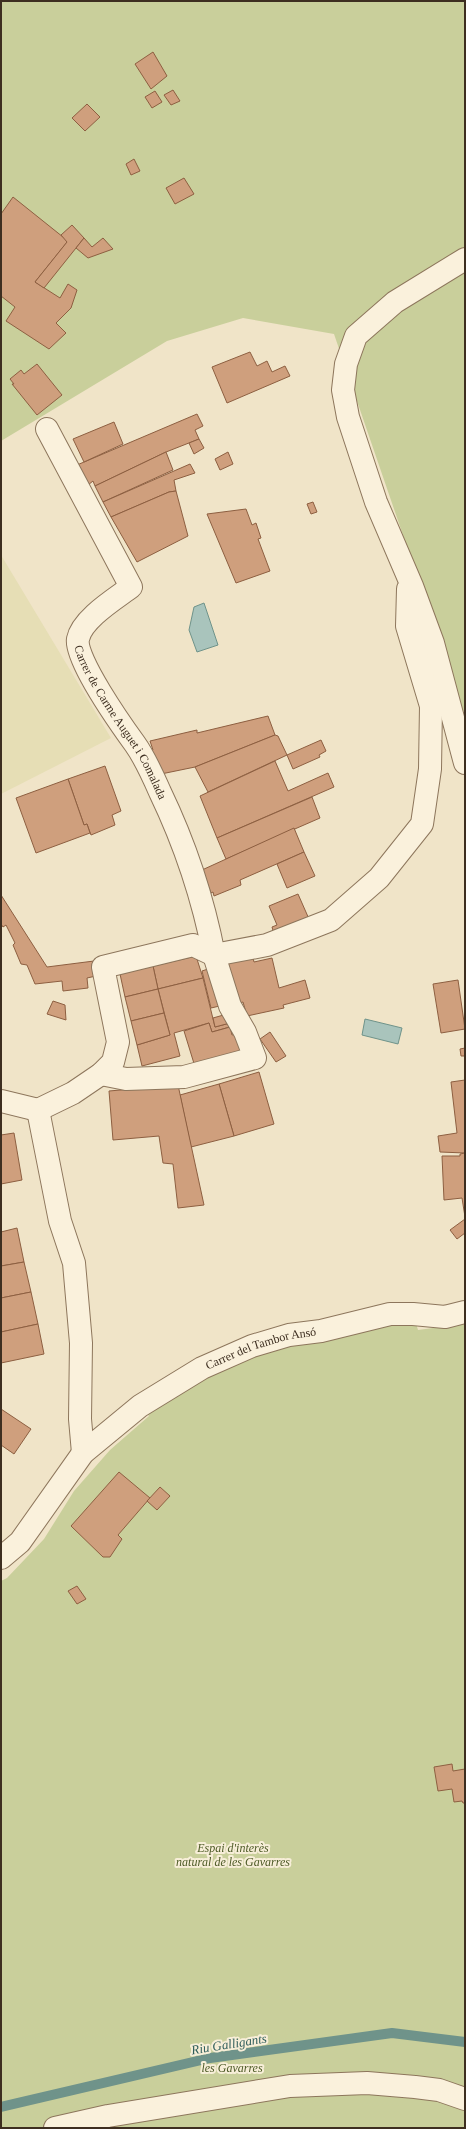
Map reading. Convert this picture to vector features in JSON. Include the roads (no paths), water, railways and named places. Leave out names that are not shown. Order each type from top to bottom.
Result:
[{"type":"street","points":[[465,259],[395,302],[356,336],[346,364],[343,390],[348,417],[376,502],[433,643],[465,763]]},
{"type":"street","name":"Carrer de Carme Auguet i Comalada","points":[[46,429],[131,587],[83,625],[78,639],[79,653],[121,726],[136,745],[178,829],[206,914],[214,955],[230,1006],[245,1032],[255,1058],[184,1077],[126,1079],[101,1074]]},
{"type":"street","points":[[1,1101],[38,1110],[73,1093],[101,1074],[113,1062],[118,1042],[103,967],[193,945],[214,955],[267,945],[331,920],[380,878],[422,824],[430,769],[431,706],[407,626],[408,578]]},
{"type":"street","points":[[38,1110],[60,1221],[74,1263],[82,1343],[80,1419],[83,1453]]},
{"type":"street","name":"Carrer del Tambor Ansó","points":[[1,1558],[20,1542],[83,1453],[140,1406],[202,1368],[252,1346],[289,1335],[321,1331],[390,1314],[413,1314],[445,1317],[465,1312]]},
{"type":"street","points":[[55,2128],[108,2116],[290,2086],[381,2084],[439,2090],[465,2099]]},
{"type":"water","points":[[204,603],[218,645],[197,652],[189,630],[194,607]]},
{"type":"water","points":[[365,1019],[402,1028],[398,1044],[362,1035]]},
{"type":"waterway","name":"Riu Galligants","points":[[1,2107],[210,2058],[392,2033],[465,2042]]},
{"type":"park label","name":"Espai d'interès natural de les Gavarres","points":[[233,1855]]},
{"type":"park label","name":"les Gavarres","points":[[232,2068]]}]
